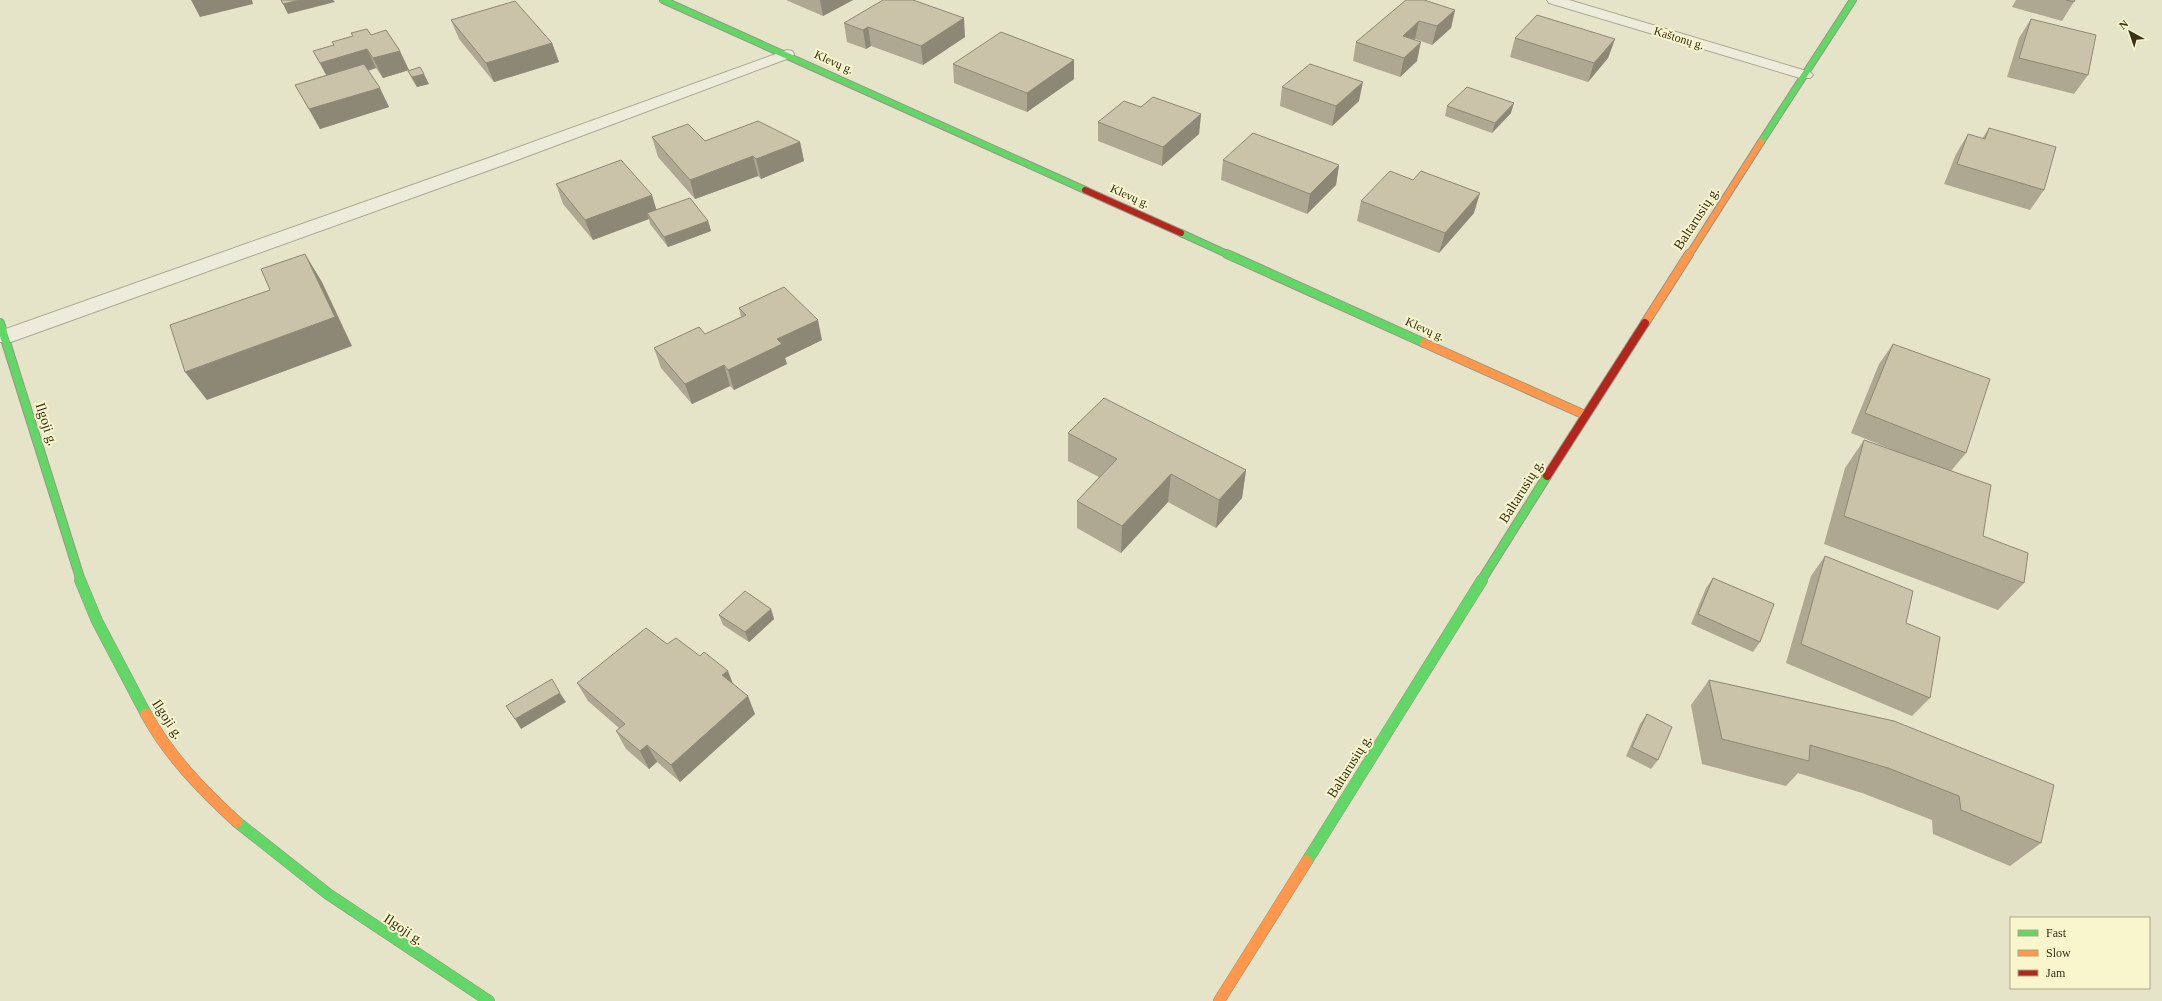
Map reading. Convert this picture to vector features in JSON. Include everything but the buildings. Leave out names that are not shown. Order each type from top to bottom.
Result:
[{"type":"street","name":"Klevų g.","points":[[663,0],[787,54],[1585,415]]},
{"type":"street","name":"Kaštonų g.","points":[[1554,0],[1805,75]]},
{"type":"street","name":"Baltarusių g.","points":[[1219,1001],[1585,415],[1853,0]]},
{"type":"street","points":[[2,330],[464,173],[787,54]]},
{"type":"street","name":"Ilgoji g.","points":[[2,330],[48,473],[78,575],[97,621],[152,725],[197,785],[275,856],[391,938],[489,1001]]},
{"type":"traffic: fast","points":[[663,0],[1085,190]]},
{"type":"traffic: fast","points":[[1761,142],[1853,0]]},
{"type":"traffic: fast","points":[[1181,233],[1424,343]]},
{"type":"traffic: fast","points":[[0,323],[78,575],[97,621],[146,714]]},
{"type":"traffic: fast","points":[[1307,861],[1547,476]]},
{"type":"traffic: fast","points":[[237,822],[266,847],[328,894],[392,938],[489,1001]]},
{"type":"traffic: slow","points":[[1645,323],[1761,142]]},
{"type":"traffic: slow","points":[[1424,343],[1585,415]]},
{"type":"traffic: slow","points":[[146,714],[152,725],[197,785],[237,822]]},
{"type":"traffic: slow","points":[[1219,1001],[1307,861]]},
{"type":"traffic: jam","points":[[1085,190],[1181,233]]},
{"type":"traffic: jam","points":[[1547,476],[1645,323]]}]
